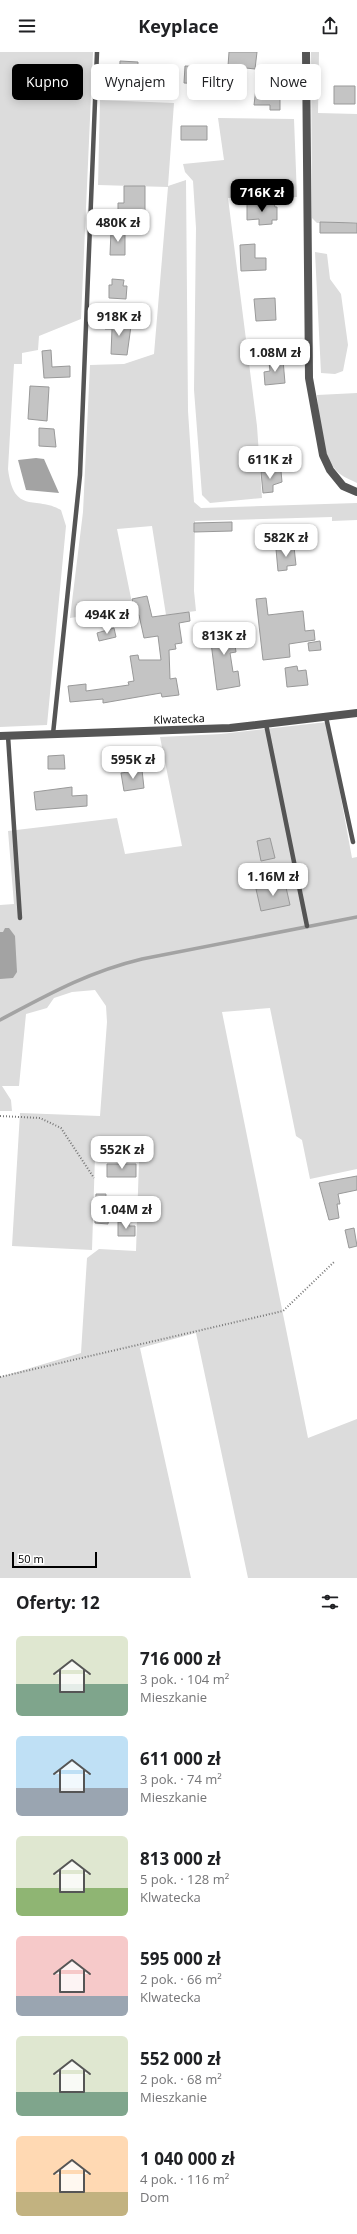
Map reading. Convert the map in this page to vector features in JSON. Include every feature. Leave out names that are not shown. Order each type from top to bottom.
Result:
[{"type":"street","points":[[306,52],[309,378],[323,455],[330,470],[343,486],[357,492]]},
{"type":"street","name":"Klwatecka","points":[[4,736],[230,728],[357,713]]},
{"type":"lane","points":[[53,734],[80,475],[97,52]]},
{"type":"lane","points":[[326,717],[353,842]]},
{"type":"lane","points":[[266,724],[307,926]]},
{"type":"lane","points":[[4,736],[20,918]]},
{"type":"path","points":[[0,1116],[40,1118],[61,1128],[94,1178]]},
{"type":"path","points":[[0,1377],[283,1311],[334,1262]]},
{"type":"shaded area","points":[[0,52],[93,52],[92,64],[91,64],[91,96],[81,319],[39,336],[38,350],[22,353],[22,364],[14,364],[8,469],[11,484],[15,493],[21,499],[27,502],[52,506],[61,510],[66,526],[47,725],[0,727]]},
{"type":"shaded area","points":[[311,52],[319,52],[319,64],[311,64]]},
{"type":"shaded area","points":[[100,100],[174,103],[168,186],[186,180],[188,411],[194,502],[201,508],[357,503],[357,520],[332,521],[332,517],[195,521],[194,591],[196,611],[166,615],[152,526],[117,529],[133,608],[70,618],[83,512],[90,365],[124,364],[154,354],[168,187],[98,185]]},
{"type":"shaded area","points":[[311,100],[318,100],[318,113],[357,114],[357,222],[317,223],[312,218]]},
{"type":"shaded area","points":[[218,118],[294,119],[297,197],[228,198],[257,426],[262,498],[210,503],[202,495],[194,390],[196,228],[193,181],[185,172],[183,164],[224,160]]},
{"type":"shaded area","points":[[315,252],[327,254],[330,279],[341,294],[348,345],[343,371],[335,374],[321,373]]},
{"type":"shaded area","points":[[357,393],[357,483],[340,474],[328,458],[324,448],[320,426],[317,395]]},
{"type":"shaded area","points":[[36,458],[44,459],[59,493],[26,490],[18,460]]},
{"type":"shaded area","points":[[327,722],[352,858],[357,857],[357,1169],[310,1179],[302,1140],[296,1136],[270,1008],[222,1012],[308,1438],[357,1419],[357,1578],[248,1578],[196,1333],[140,1348],[191,1578],[0,1578],[0,1377],[81,1353],[87,1258],[99,1249],[136,1251],[139,1161],[95,1156],[92,1250],[12,1246],[20,1113],[100,1116],[107,1022],[106,1006],[95,990],[72,992],[54,998],[47,1008],[26,1014],[19,1086],[2,1086],[11,1100],[12,1111],[0,1111],[0,905],[14,904],[8,831],[117,818],[125,854],[182,846],[160,737],[221,734]]},
{"type":"shaded area","points":[[5,928],[9,928],[15,936],[17,972],[13,978],[0,979],[0,932],[3,932]]},
{"type":"building","points":[[229,52],[257,52],[255,69],[247,68],[247,64],[228,64]]},
{"type":"building","points":[[120,61],[138,62],[138,64],[120,64]]},
{"type":"building","points":[[185,66],[187,66],[187,83],[184,83]]},
{"type":"building","points":[[334,86],[355,86],[355,104],[334,104]]},
{"type":"building","points":[[255,96],[255,100],[280,100],[280,110],[270,110],[270,105],[254,105]]},
{"type":"building","points":[[181,126],[207,126],[207,140],[181,140]]},
{"type":"building","points":[[124,186],[145,186],[145,213],[136,213],[136,218],[118,218],[118,203],[124,203]]},
{"type":"building","points":[[247,203],[274,203],[275,207],[277,207],[277,220],[272,220],[272,224],[259,225],[259,219],[247,220]]},
{"type":"building","points":[[320,222],[357,223],[357,233],[320,233]]},
{"type":"building","points":[[111,231],[125,231],[125,255],[110,255]]},
{"type":"building","points":[[255,244],[255,258],[266,258],[266,270],[241,271],[240,245]]},
{"type":"building","points":[[112,279],[124,280],[123,286],[127,286],[126,299],[109,298],[109,285],[112,285]]},
{"type":"building","points":[[275,298],[276,320],[256,321],[254,299]]},
{"type":"building","points":[[105,319],[121,320],[121,326],[131,326],[127,355],[111,354],[112,329],[105,329]]},
{"type":"building","points":[[51,350],[52,367],[70,366],[70,377],[44,378],[42,351]]},
{"type":"building","points":[[283,360],[285,383],[265,385],[264,372],[270,371],[269,362]]},
{"type":"building","points":[[30,386],[49,387],[47,421],[28,419]]},
{"type":"building","points":[[39,428],[54,429],[56,447],[39,446]]},
{"type":"building","points":[[281,471],[282,482],[273,485],[273,492],[263,493],[261,472]]},
{"type":"building","points":[[232,522],[232,531],[194,532],[194,523]]},
{"type":"building","points":[[294,547],[296,565],[287,566],[287,570],[278,571],[276,549]]},
{"type":"building","points":[[147,596],[152,617],[189,612],[190,621],[179,623],[182,643],[175,644],[176,649],[169,650],[170,679],[176,678],[179,695],[162,697],[161,693],[103,703],[103,699],[70,702],[68,686],[86,684],[86,691],[129,685],[128,682],[134,681],[130,656],[138,655],[139,660],[161,660],[158,636],[144,638],[139,615],[136,615],[132,599]]},
{"type":"building","points":[[266,598],[268,615],[303,611],[305,631],[314,630],[315,640],[289,644],[290,657],[263,660],[256,599]]},
{"type":"building","points":[[232,624],[236,652],[230,653],[233,672],[238,671],[240,686],[217,690],[209,627]]},
{"type":"building","points":[[114,628],[116,637],[99,641],[97,633]]},
{"type":"building","points":[[320,641],[321,650],[309,651],[308,643]]},
{"type":"building","points":[[297,666],[298,671],[306,670],[308,685],[287,687],[285,668]]},
{"type":"building","points":[[64,755],[65,769],[48,769],[48,756]]},
{"type":"building","points":[[142,770],[144,788],[124,791],[121,773]]},
{"type":"building","points":[[72,787],[72,796],[87,795],[87,806],[36,810],[34,792]]},
{"type":"building","points":[[270,838],[275,858],[261,861],[257,841]]},
{"type":"building","points":[[285,883],[290,905],[261,911],[256,889]]},
{"type":"building","points":[[107,1164],[136,1164],[136,1177],[107,1177]]},
{"type":"building","points":[[357,1176],[357,1190],[338,1194],[340,1204],[337,1204],[339,1218],[329,1220],[319,1183]]},
{"type":"building","points":[[96,1194],[106,1194],[105,1214],[109,1215],[108,1224],[95,1223]]},
{"type":"building","points":[[118,1222],[129,1222],[129,1226],[135,1226],[135,1236],[118,1236]]},
{"type":"building","points":[[354,1228],[357,1246],[349,1248],[345,1230]]},
{"type":"waterway","points":[[0,1020],[35,1001],[86,977],[122,964],[357,917]]}]
